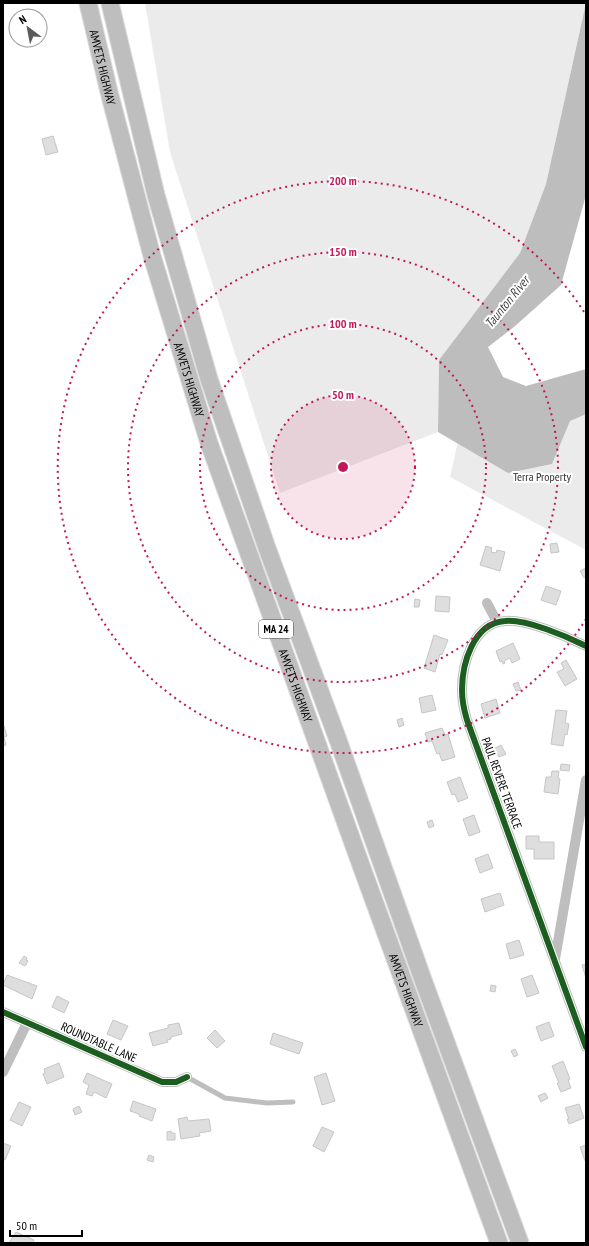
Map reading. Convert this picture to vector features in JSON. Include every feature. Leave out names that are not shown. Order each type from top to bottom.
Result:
[{"type":"highway","name":"AMVETS HIGHWAY","points":[[88,3],[152,256],[210,443],[362,868],[499,1243]]},
{"type":"highway","name":"AMVETS HIGHWAY","points":[[110,3],[154,188],[209,379],[267,548],[520,1243]]},
{"type":"street","points":[[487,604],[497,622],[511,621],[527,623],[586,646]]},
{"type":"street","name":"PAUL REVERE TERRACE","points":[[497,622],[481,632],[475,640],[467,658],[462,683],[464,710],[586,1047]]},
{"type":"street","name":"PAUL REVERE TERRACE","points":[[555,961],[586,780]]},
{"type":"street","name":"ROUNDTABLE LANE","points":[[3,1012],[162,1082],[176,1082],[187,1077]]},
{"type":"street","points":[[3,1072],[27,1023]]},
{"type":"lane","points":[[187,1077],[225,1098],[267,1103],[293,1102]]},
{"type":"green space","points":[[145,3],[586,3],[546,184],[520,253],[439,360],[438,432],[280,493],[170,152]]},
{"type":"green space","name":"Terra Property","points":[[586,404],[586,550],[450,477],[463,419]]},
{"type":"water","name":"Taunton River","points":[[586,3],[586,195],[561,285],[514,327],[488,347],[503,377],[526,386],[586,369],[586,414],[570,421],[552,464],[508,473],[438,432],[439,360],[520,253],[546,184]]},
{"type":"building","points":[[53,136],[58,152],[46,155],[42,139]]},
{"type":"building","points":[[557,543],[559,552],[551,553],[550,544]]},
{"type":"building","points":[[486,546],[492,548],[491,552],[496,553],[497,550],[505,552],[500,571],[480,565]]},
{"type":"building","points":[[586,568],[586,576],[584,578],[580,571]]},
{"type":"building","points":[[546,586],[561,591],[556,605],[541,600]]},
{"type":"building","points":[[436,596],[450,597],[449,612],[435,611]]},
{"type":"building","points":[[415,599],[420,600],[419,607],[414,607]]},
{"type":"building","points":[[434,635],[448,640],[442,655],[440,654],[435,672],[424,668]]},
{"type":"building","points":[[513,643],[520,659],[512,663],[510,658],[504,661],[505,663],[503,664],[502,661],[500,662],[496,651]]},
{"type":"building","points":[[566,660],[577,679],[565,686],[557,672],[564,669],[561,663]]},
{"type":"building","points":[[518,682],[521,690],[516,691],[513,684]]},
{"type":"building","points":[[432,695],[436,710],[422,713],[419,698]]},
{"type":"building","points":[[496,699],[500,713],[485,718],[481,704]]},
{"type":"building","points":[[556,710],[567,711],[565,723],[569,724],[567,735],[565,734],[563,746],[551,744]]},
{"type":"building","points":[[402,718],[404,725],[399,727],[397,720]]},
{"type":"building","points":[[3,723],[7,736],[4,737],[6,745],[3,746]]},
{"type":"building","points":[[442,728],[445,735],[448,734],[455,757],[442,761],[439,753],[437,754],[432,741],[428,742],[425,733]]},
{"type":"building","points":[[501,745],[506,754],[499,757],[494,749]]},
{"type":"building","points":[[561,764],[570,765],[569,771],[560,770]]},
{"type":"building","points":[[552,771],[559,771],[558,778],[560,779],[558,794],[544,792],[546,777],[551,777]]},
{"type":"building","points":[[460,777],[468,798],[458,802],[455,794],[452,795],[447,782]]},
{"type":"building","points":[[474,815],[480,832],[469,836],[463,819]]},
{"type":"building","points":[[432,820],[434,826],[429,828],[427,822]]},
{"type":"building","points":[[526,836],[539,836],[539,842],[554,842],[554,859],[534,859],[534,849],[526,849]]},
{"type":"building","points":[[488,854],[493,868],[480,873],[475,859]]},
{"type":"building","points":[[500,893],[504,905],[485,912],[481,899]]},
{"type":"building","points":[[519,940],[524,955],[510,959],[506,944]]},
{"type":"building","points":[[24,956],[28,961],[25,966],[19,963]]},
{"type":"building","points":[[586,964],[586,978],[582,965]]},
{"type":"building","points":[[7,975],[37,986],[32,999],[3,985]]},
{"type":"building","points":[[532,975],[539,993],[527,997],[521,979]]},
{"type":"building","points":[[491,985],[496,986],[495,992],[490,991]]},
{"type":"building","points":[[57,996],[69,1002],[64,1013],[52,1007]]},
{"type":"building","points":[[113,1020],[128,1026],[121,1040],[107,1034]]},
{"type":"building","points":[[549,1022],[554,1036],[541,1041],[536,1027]]},
{"type":"building","points":[[179,1023],[182,1034],[171,1037],[171,1039],[167,1040],[168,1042],[153,1046],[149,1033],[168,1028],[168,1025]]},
{"type":"building","points":[[215,1030],[225,1041],[217,1048],[207,1038]]},
{"type":"building","points":[[273,1033],[303,1043],[299,1054],[270,1044]]},
{"type":"building","points":[[515,1049],[518,1055],[514,1057],[511,1051]]},
{"type":"building","points":[[563,1061],[570,1079],[568,1080],[571,1088],[561,1092],[552,1066]]},
{"type":"building","points":[[59,1063],[64,1077],[47,1084],[43,1074],[45,1073],[44,1069]]},
{"type":"building","points":[[87,1073],[112,1084],[106,1098],[94,1092],[92,1096],[86,1094],[89,1085],[83,1082]]},
{"type":"building","points":[[326,1073],[335,1101],[322,1105],[314,1077]]},
{"type":"building","points":[[545,1093],[548,1098],[541,1102],[538,1096]]},
{"type":"building","points":[[133,1101],[156,1109],[152,1121],[130,1111]]},
{"type":"building","points":[[19,1102],[31,1107],[22,1126],[10,1120]]},
{"type":"building","points":[[579,1104],[584,1118],[569,1124],[567,1119],[569,1119],[565,1108]]},
{"type":"building","points":[[79,1106],[82,1112],[75,1115],[73,1109]]},
{"type":"building","points":[[187,1117],[188,1121],[209,1119],[211,1131],[199,1133],[200,1136],[181,1139],[178,1119]]},
{"type":"building","points":[[322,1127],[334,1132],[324,1152],[313,1146]]},
{"type":"building","points":[[171,1131],[171,1133],[175,1133],[175,1140],[167,1140],[167,1132]]},
{"type":"building","points":[[3,1143],[11,1146],[5,1160],[3,1159]]},
{"type":"building","points":[[586,1145],[586,1161],[585,1161],[580,1147]]},
{"type":"building","points":[[149,1155],[154,1157],[153,1162],[147,1160]]},
{"type":"building","points":[[16,1232],[34,1240],[33,1242],[36,1243],[9,1243]]},
{"type":"cycle path","points":[[586,646],[535,625],[514,621],[494,623],[477,637],[472,646],[464,669],[462,690],[463,705],[467,720],[586,1047]]},
{"type":"cycle path","points":[[3,1012],[162,1082],[176,1082],[187,1077]]}]
